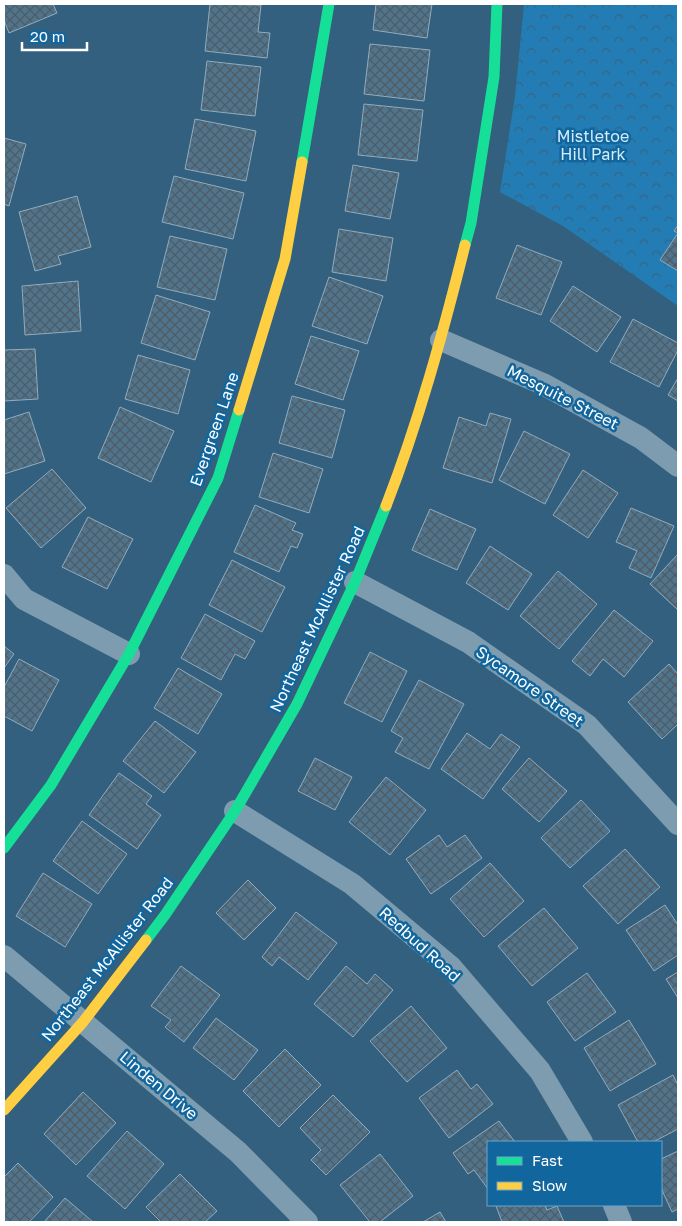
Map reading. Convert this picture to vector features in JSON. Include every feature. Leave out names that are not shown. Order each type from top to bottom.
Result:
[{"type":"street","name":"Evergreen Lane","points":[[4,848],[52,785],[129,654],[218,478],[285,259],[329,4]]},
{"type":"street","name":"Northeast McAllister Road","points":[[4,1110],[83,1022],[165,915],[235,812],[297,704],[355,582],[403,462],[441,340],[471,222],[494,77],[497,4]]},
{"type":"street","name":"Mesquite Street","points":[[441,340],[543,384],[641,438],[678,466]]},
{"type":"street","points":[[4,575],[24,598],[129,654]]},
{"type":"street","name":"Sycamore Street","points":[[355,582],[468,642],[587,725],[678,824]]},
{"type":"street","name":"Redbud Road","points":[[235,812],[352,884],[451,967],[540,1072],[581,1141]]},
{"type":"street","name":"Linden Drive","points":[[4,956],[238,1152],[307,1222]]},
{"type":"street","points":[[614,1206],[621,1222]]},
{"type":"green space","name":"Mistletoe Hill Park","points":[[524,4],[678,4],[678,306],[563,226],[500,192],[515,96]]},
{"type":"building","points":[[4,4],[53,4],[57,13],[9,33],[4,20]]},
{"type":"building","points":[[210,4],[261,5],[258,32],[270,33],[267,58],[205,51]]},
{"type":"building","points":[[376,4],[432,4],[427,38],[373,30]]},
{"type":"building","points":[[370,44],[430,50],[424,101],[364,94]]},
{"type":"building","points":[[207,61],[261,67],[255,116],[201,110]]},
{"type":"building","points":[[364,104],[423,110],[417,161],[358,155]]},
{"type":"building","points":[[195,119],[256,131],[246,181],[185,169]]},
{"type":"building","points":[[4,138],[26,144],[9,206],[4,204]]},
{"type":"building","points":[[353,165],[399,173],[390,219],[345,211]]},
{"type":"building","points":[[174,176],[244,193],[233,239],[162,222]]},
{"type":"building","points":[[77,196],[91,247],[58,256],[61,264],[35,271],[19,212]]},
{"type":"building","points":[[678,225],[678,233],[674,231]]},
{"type":"building","points":[[339,229],[393,238],[386,281],[332,272]]},
{"type":"building","points":[[678,233],[678,271],[660,260]]},
{"type":"building","points":[[170,236],[227,249],[215,300],[157,287]]},
{"type":"building","points":[[517,245],[562,262],[541,315],[496,298]]},
{"type":"building","points":[[329,277],[383,296],[367,344],[312,326]]},
{"type":"building","points":[[78,281],[81,331],[25,335],[22,286]]},
{"type":"building","points":[[573,286],[621,317],[597,352],[550,321]]},
{"type":"building","points":[[156,295],[210,312],[195,360],[141,343]]},
{"type":"building","points":[[633,319],[678,343],[678,350],[659,387],[610,362]]},
{"type":"building","points":[[311,336],[359,351],[343,400],[295,384]]},
{"type":"building","points":[[35,349],[38,399],[4,401],[4,350]]},
{"type":"building","points":[[138,355],[190,370],[178,414],[125,399]]},
{"type":"building","points":[[678,378],[678,401],[668,395]]},
{"type":"building","points":[[292,396],[345,410],[332,458],[279,443]]},
{"type":"building","points":[[120,407],[174,431],[151,482],[98,458]]},
{"type":"building","points":[[29,412],[45,461],[4,474],[4,420]]},
{"type":"building","points":[[490,413],[511,419],[492,483],[443,468],[459,417],[486,426]]},
{"type":"building","points":[[524,431],[570,454],[545,504],[499,480]]},
{"type":"building","points":[[273,453],[323,469],[309,513],[259,497]]},
{"type":"building","points":[[52,469],[86,508],[41,548],[6,508]]},
{"type":"building","points":[[583,470],[618,493],[588,538],[553,515]]},
{"type":"building","points":[[255,505],[296,523],[292,530],[303,534],[297,548],[291,546],[279,572],[234,552]]},
{"type":"building","points":[[631,508],[674,526],[651,578],[629,568],[637,551],[616,542]]},
{"type":"building","points":[[430,509],[476,529],[457,570],[412,550]]},
{"type":"building","points":[[88,517],[133,539],[107,589],[62,567]]},
{"type":"building","points":[[490,546],[532,574],[508,610],[466,583]]},
{"type":"building","points":[[678,554],[678,610],[650,584]]},
{"type":"building","points":[[232,560],[285,587],[262,632],[209,605]]},
{"type":"building","points":[[558,571],[597,604],[559,649],[520,616]]},
{"type":"building","points":[[614,610],[653,641],[624,677],[603,659],[590,676],[572,661]]},
{"type":"building","points":[[205,614],[255,641],[245,659],[235,654],[221,680],[181,658]]},
{"type":"building","points":[[4,646],[14,654],[4,668]]},
{"type":"building","points":[[370,652],[407,671],[382,722],[344,703]]},
{"type":"building","points":[[19,659],[59,680],[32,731],[4,716],[4,687]]},
{"type":"building","points":[[669,664],[678,674],[678,724],[662,739],[628,702]]},
{"type":"building","points":[[178,668],[222,694],[198,734],[154,708]]},
{"type":"building","points":[[419,680],[464,704],[429,769],[395,752],[403,738],[391,731]]},
{"type":"building","points":[[155,721],[196,752],[164,793],[123,761]]},
{"type":"building","points":[[467,733],[490,749],[501,734],[520,747],[483,799],[441,769]]},
{"type":"building","points":[[315,758],[352,777],[335,810],[298,791]]},
{"type":"building","points":[[529,758],[567,791],[539,822],[502,789]]},
{"type":"building","points":[[119,773],[152,796],[146,804],[161,815],[137,849],[89,815]]},
{"type":"building","points":[[386,777],[426,810],[390,855],[349,822]]},
{"type":"building","points":[[581,800],[610,831],[570,868],[541,838]]},
{"type":"building","points":[[82,821],[127,854],[98,894],[53,861]]},
{"type":"building","points":[[439,835],[447,847],[465,835],[482,858],[431,894],[406,859]]},
{"type":"building","points":[[625,849],[660,887],[618,924],[583,886]]},
{"type":"building","points":[[490,863],[524,901],[484,937],[450,899]]},
{"type":"building","points":[[43,873],[92,904],[65,947],[16,916]]},
{"type":"building","points":[[248,880],[276,908],[244,940],[216,913]]},
{"type":"building","points":[[665,905],[678,925],[678,955],[654,971],[626,930]]},
{"type":"building","points":[[544,908],[578,948],[532,986],[498,946]]},
{"type":"building","points":[[296,912],[337,943],[308,980],[279,957],[272,966],[262,957]]},
{"type":"building","points":[[181,966],[220,995],[184,1042],[165,1027],[171,1020],[151,1006]]},
{"type":"building","points":[[346,966],[367,984],[375,974],[393,990],[353,1037],[314,1004]]},
{"type":"building","points":[[678,972],[678,998],[666,979]]},
{"type":"building","points":[[587,973],[616,1012],[575,1041],[547,1002]]},
{"type":"building","points":[[411,1006],[447,1048],[407,1082],[370,1041]]},
{"type":"building","points":[[216,1018],[258,1050],[234,1080],[193,1048]]},
{"type":"building","points":[[629,1020],[656,1064],[610,1091],[584,1048]]},
{"type":"building","points":[[285,1049],[321,1085],[279,1127],[243,1091]]},
{"type":"building","points":[[457,1070],[471,1089],[477,1084],[493,1104],[449,1138],[419,1098]]},
{"type":"building","points":[[673,1075],[678,1085],[678,1129],[655,1141],[637,1141],[618,1105]]},
{"type":"building","points":[[83,1092],[116,1123],[76,1165],[44,1134]]},
{"type":"building","points":[[333,1095],[370,1132],[326,1175],[311,1160],[321,1150],[300,1128]]},
{"type":"building","points":[[499,1121],[514,1141],[487,1141],[487,1188],[474,1170],[468,1174],[453,1153]]},
{"type":"building","points":[[127,1131],[164,1164],[125,1209],[87,1176]]},
{"type":"building","points":[[678,1151],[678,1209],[672,1212],[662,1190],[662,1159]]},
{"type":"building","points":[[380,1154],[413,1196],[380,1222],[370,1222],[340,1185]]},
{"type":"building","points":[[18,1163],[53,1197],[29,1222],[4,1222],[4,1177]]},
{"type":"building","points":[[180,1174],[217,1211],[205,1222],[161,1222],[146,1207]]},
{"type":"building","points":[[65,1198],[93,1222],[44,1222]]},
{"type":"building","points":[[496,1206],[545,1206],[547,1210],[557,1206],[564,1222],[502,1222]]},
{"type":"building","points":[[440,1212],[446,1222],[423,1222]]},
{"type":"traffic: fast","points":[[302,162],[329,4]]},
{"type":"traffic: fast","points":[[465,245],[471,223],[494,77],[497,4]]},
{"type":"traffic: fast","points":[[4,848],[51,785],[129,654],[218,478],[239,410]]},
{"type":"traffic: fast","points":[[146,940],[235,811],[297,704],[355,582],[386,506]]},
{"type":"traffic: slow","points":[[239,410],[285,259],[302,162]]},
{"type":"traffic: slow","points":[[386,506],[430,377],[465,245]]},
{"type":"traffic: slow","points":[[4,1110],[83,1022],[146,940]]}]
